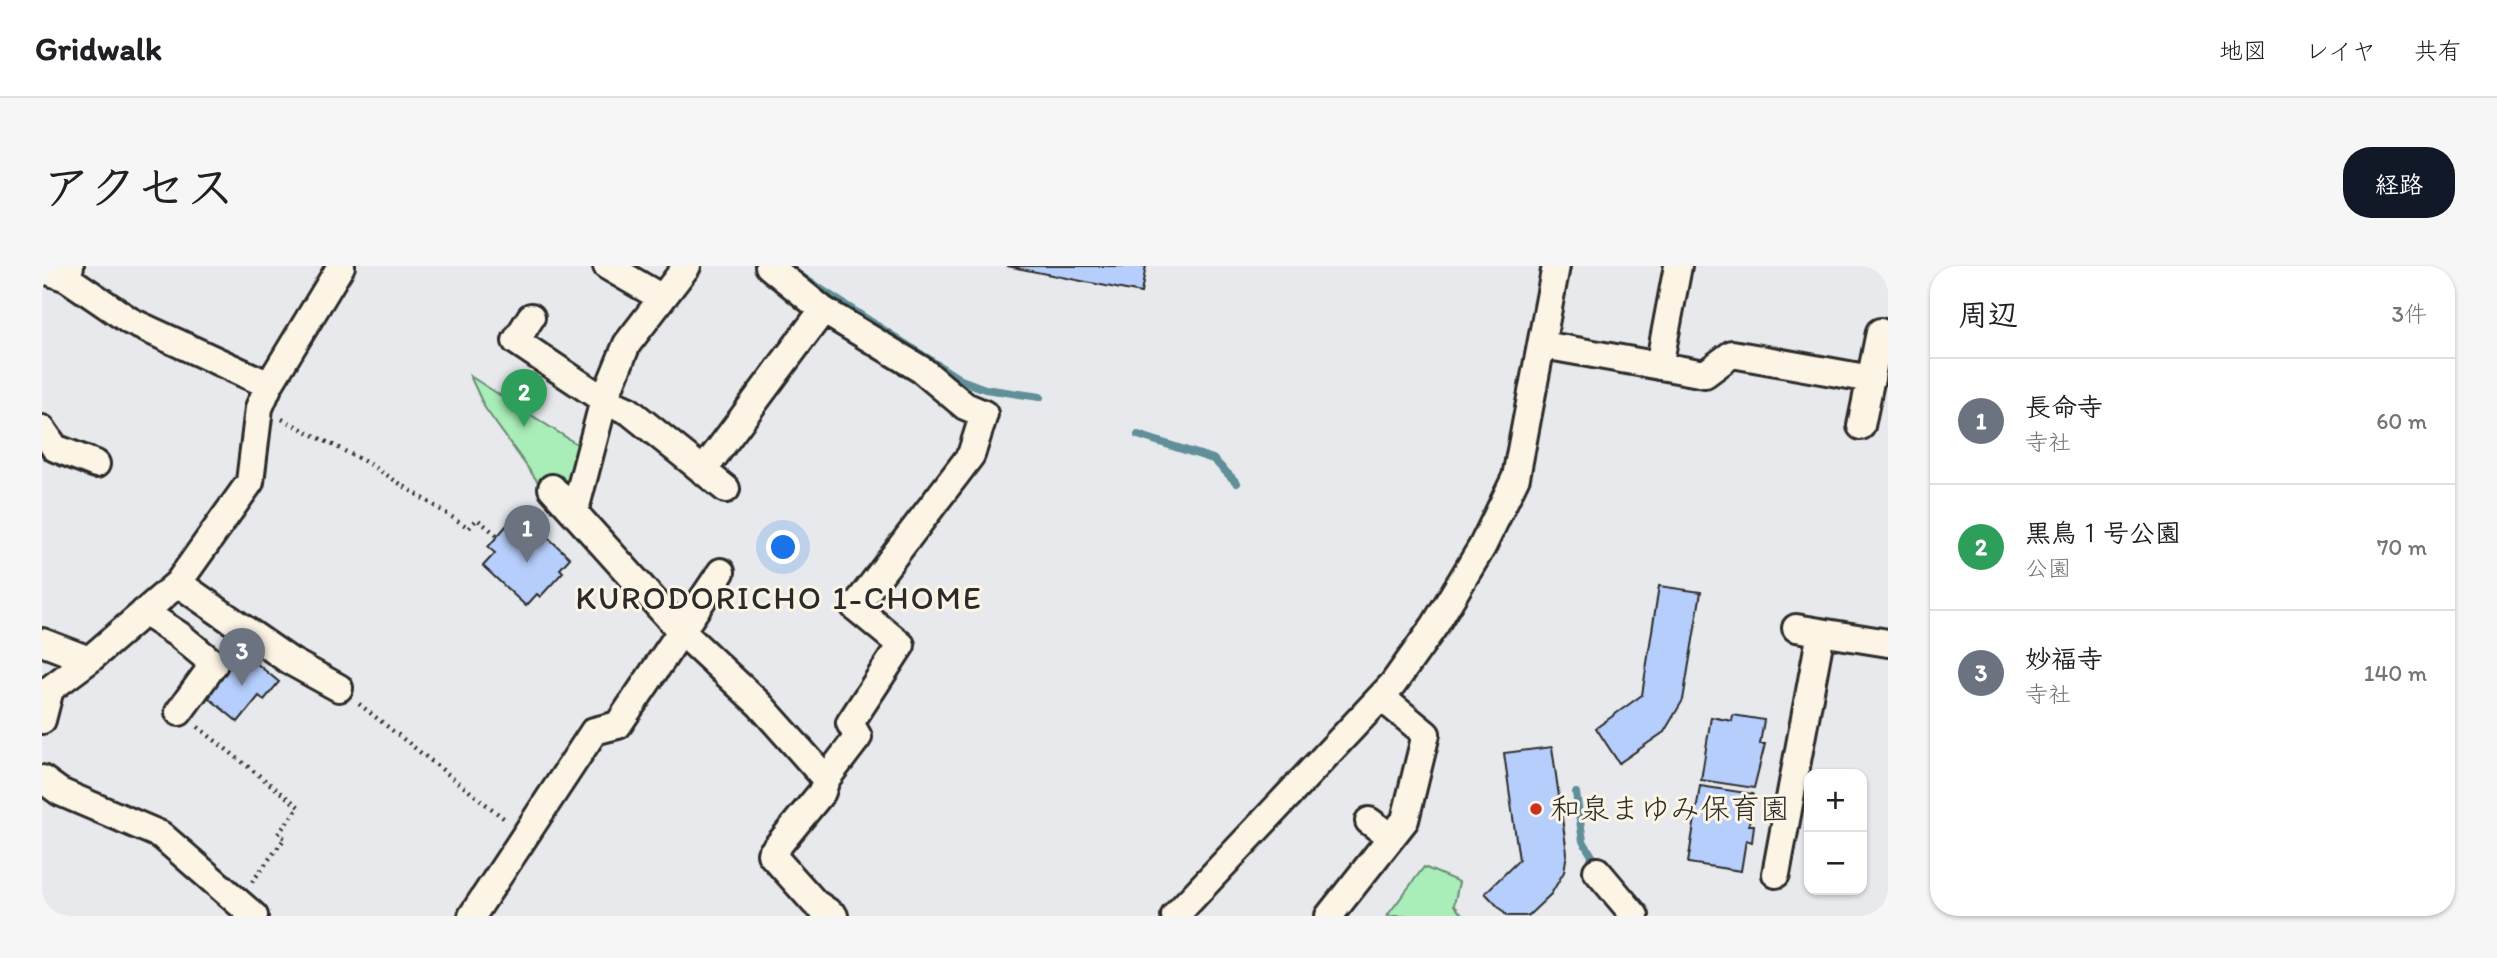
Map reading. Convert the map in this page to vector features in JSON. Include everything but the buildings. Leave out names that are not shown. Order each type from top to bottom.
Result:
[{"type":"street","points":[[42,720],[50,689],[89,660],[178,583],[250,482],[264,396],[341,266]]},
{"type":"street","points":[[607,266],[662,298]]},
{"type":"street","points":[[575,510],[604,400],[626,344],[687,266]]},
{"type":"street","points":[[769,266],[823,310],[922,370],[965,406],[984,414],[971,454],[855,607],[901,645],[850,723],[858,737],[826,779],[822,792],[771,854],[815,903],[834,916]]},
{"type":"street","points":[[1175,916],[1381,697],[1435,625],[1482,547],[1516,477],[1556,266]]},
{"type":"street","points":[[1659,366],[1678,266]]},
{"type":"street","points":[[42,269],[69,272],[130,321],[264,396]]},
{"type":"street","points":[[704,471],[823,310]]},
{"type":"street","points":[[531,317],[516,341],[604,400],[629,411],[726,489]]},
{"type":"street","points":[[1861,426],[1880,332]]},
{"type":"street","points":[[1543,345],[1705,374],[1732,354],[1871,379]]},
{"type":"street","points":[[42,429],[55,448],[96,464]]},
{"type":"street","points":[[552,488],[575,510],[601,546],[681,631],[760,705],[826,779]]},
{"type":"street","points":[[472,916],[594,731],[618,726],[721,572]]},
{"type":"street","points":[[178,583],[290,661],[339,688]]},
{"type":"street","points":[[144,612],[179,635],[215,664],[178,712]]},
{"type":"street","points":[[1776,874],[1815,662],[1808,630],[1888,643]]},
{"type":"street","points":[[42,642],[89,660]]},
{"type":"street","points":[[1342,911],[1405,820],[1426,734],[1381,697]]},
{"type":"street","points":[[42,779],[60,792],[160,835],[245,909]]},
{"type":"street","points":[[1369,821],[1391,837]]},
{"type":"street","points":[[1597,871],[1635,916]]},
{"type":"path","points":[[264,396],[469,527],[477,519],[498,536]]},
{"type":"path","points":[[339,688],[526,834]]},
{"type":"path","points":[[178,712],[299,807],[278,834],[285,838],[245,909]]},
{"type":"green space","points":[[470,376],[578,445],[567,482],[543,489],[485,408]]},
{"type":"green space","points":[[1424,867],[1459,882],[1454,905],[1463,916],[1387,916]]},
{"type":"waterway","points":[[799,275],[961,380],[985,389],[1040,397]]},
{"type":"waterway","points":[[1138,435],[1213,459],[1237,483]]},
{"type":"waterway","points":[[1576,793],[1583,841],[1598,866]]},
{"type":"place","name":"黒鳥１号公園","points":[[524,427]]},
{"type":"place","name":"長命寺","points":[[527,563]]},
{"type":"place","name":"妙福寺","points":[[242,686]]},
{"type":"place","name":"和泉まゆみ保育園","points":[[1536,809]]},
{"type":"district","name":"KURODORICHO 1-CHOME","points":[[779,598]]}]
